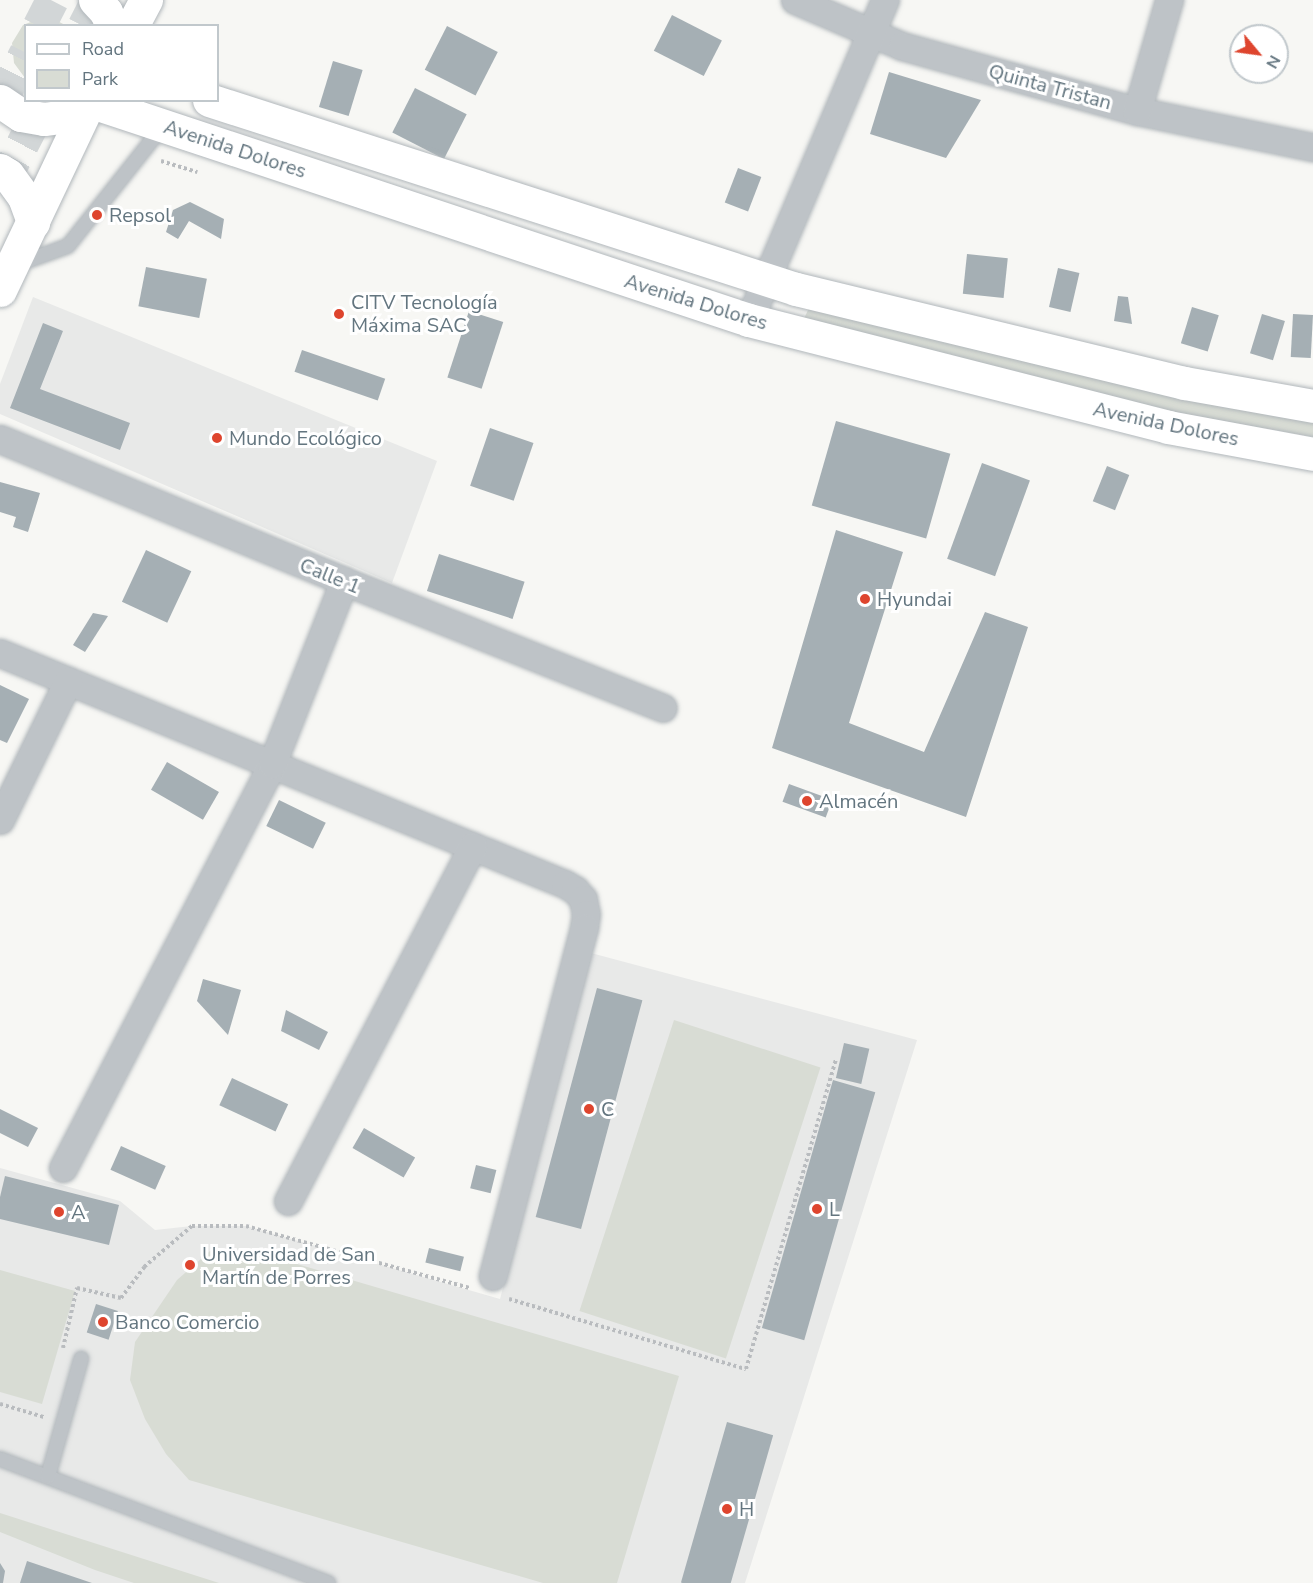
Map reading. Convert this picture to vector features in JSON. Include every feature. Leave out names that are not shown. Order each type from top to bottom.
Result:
[{"type":"main road","points":[[95,0],[106,12],[111,24]]},
{"type":"main road","points":[[133,24],[146,0]]},
{"type":"main road","points":[[0,101],[21,114],[44,119],[67,116],[91,102]]},
{"type":"main road","points":[[6,279],[91,102]]},
{"type":"main road","name":"Avenida Dolores","points":[[91,102],[749,320],[1168,427],[1313,454]]},
{"type":"main road","name":"Avenida Dolores","points":[[215,102],[767,281],[1184,383],[1313,406]]},
{"type":"main road","points":[[0,170],[8,175],[24,196],[33,222]]},
{"type":"street","name":"Quinta Tristan","points":[[795,0],[902,46],[1137,111],[1313,147]]},
{"type":"street","points":[[749,320],[885,0]]},
{"type":"street","points":[[1137,111],[1169,0]]},
{"type":"street","name":"Calle 1","points":[[0,438],[344,581],[663,708]]},
{"type":"street","points":[[63,1168],[272,764],[344,581]]},
{"type":"street","points":[[0,653],[473,846],[575,890],[583,899],[586,914],[493,1276]]},
{"type":"street","points":[[0,820],[68,681]]},
{"type":"street","points":[[288,1201],[473,846]]},
{"type":"lane","points":[[6,279],[68,246],[164,126]]},
{"type":"lane","points":[[48,1476],[81,1359]]},
{"type":"lane","points":[[0,1459],[328,1583]]},
{"type":"path","points":[[746,1369],[836,1060]]},
{"type":"path","points":[[62,1353],[77,1288],[121,1298],[144,1267],[192,1226],[246,1226]]},
{"type":"path","points":[[0,1404],[46,1418],[48,1407]]},
{"type":"shaded area","name":"Mundo Ecológico","points":[[33,297],[437,461],[392,583],[0,414],[0,384]]},
{"type":"shaded area","name":"Universidad de San Martín de Porres","points":[[591,953],[917,1040],[745,1583],[0,1583],[0,1168],[120,1201],[155,1230],[192,1226],[246,1226],[500,1299]]},
{"type":"green space","points":[[41,18],[52,18],[63,24],[26,24]]},
{"type":"green space","points":[[23,25],[24,77],[14,63],[12,43]]},
{"type":"green space","points":[[809,308],[1313,420],[1313,437],[1173,412],[800,327]]},
{"type":"green space","points":[[674,1020],[820,1068],[726,1359],[579,1311]]},
{"type":"green space","points":[[210,1251],[256,1252],[679,1376],[617,1583],[543,1583],[189,1480],[166,1454],[145,1419],[130,1380],[135,1342],[177,1280]]},
{"type":"green space","points":[[0,1270],[75,1291],[42,1404],[0,1392]]},
{"type":"green space","points":[[0,1513],[219,1583],[134,1583],[0,1532]]},
{"type":"building","points":[[672,15],[722,40],[704,76],[654,51]]},
{"type":"building","points":[[447,26],[498,52],[476,96],[425,70]]},
{"type":"building","points":[[333,61],[363,70],[349,116],[319,107]]},
{"type":"building","points":[[889,72],[981,100],[946,158],[870,134]]},
{"type":"building","points":[[415,88],[467,114],[444,159],[392,133]]},
{"type":"building","points":[[738,168],[761,177],[748,212],[725,203]]},
{"type":"building","points":[[190,202],[224,219],[221,239],[189,221],[178,239],[166,232],[173,210]]},
{"type":"building","points":[[967,254],[1008,258],[1004,298],[963,294]]},
{"type":"building","points":[[146,267],[207,279],[199,318],[138,306]]},
{"type":"building","points":[[1058,268],[1079,273],[1070,312],[1049,307]]},
{"type":"building","points":[[1118,296],[1128,297],[1132,324],[1114,321]]},
{"type":"building","points":[[1192,307],[1219,315],[1208,352],[1181,343]]},
{"type":"building","points":[[469,311],[503,322],[482,389],[447,378]]},
{"type":"building","points":[[1262,314],[1285,321],[1273,360],[1250,353]]},
{"type":"building","points":[[1293,314],[1313,315],[1311,358],[1291,357]]},
{"type":"building","points":[[43,323],[63,331],[40,389],[130,423],[120,450],[10,408]]},
{"type":"building","points":[[302,350],[385,379],[378,400],[295,372]]},
{"type":"building","points":[[836,421],[950,454],[926,538],[812,506]]},
{"type":"building","points":[[490,428],[533,443],[514,501],[470,486]]},
{"type":"building","points":[[982,463],[1030,480],[995,576],[947,559]]},
{"type":"building","points":[[1107,466],[1129,475],[1115,510],[1093,501]]},
{"type":"building","points":[[0,482],[40,493],[28,532],[13,527],[16,517],[0,512]]},
{"type":"building","points":[[836,530],[903,552],[849,723],[924,752],[985,612],[1028,627],[966,817],[772,748]]},
{"type":"building","points":[[146,550],[191,571],[167,623],[122,602]]},
{"type":"building","points":[[439,554],[525,582],[513,619],[427,591]]},
{"type":"building","points":[[93,613],[108,616],[85,652],[73,645]]},
{"type":"building","points":[[0,685],[29,699],[7,743],[0,740]]},
{"type":"building","points":[[167,762],[219,792],[203,820],[151,790]]},
{"type":"building","name":"Almacén","points":[[789,784],[832,800],[826,818],[783,802]]},
{"type":"building","points":[[279,800],[326,823],[313,849],[266,826]]},
{"type":"building","points":[[203,979],[241,990],[228,1035],[197,1001]]},
{"type":"building","name":"C","points":[[597,988],[642,1000],[581,1229],[536,1217]]},
{"type":"building","points":[[286,1010],[328,1032],[319,1050],[281,1031]]},
{"type":"building","points":[[844,1043],[869,1049],[861,1084],[836,1078]]},
{"type":"building","points":[[232,1078],[288,1104],[276,1131],[219,1105]]},
{"type":"building","name":"L","points":[[833,1080],[875,1092],[804,1340],[762,1328]]},
{"type":"building","points":[[0,1109],[38,1128],[28,1147],[0,1133]]},
{"type":"building","points":[[364,1128],[415,1158],[404,1177],[352,1148]]},
{"type":"building","points":[[121,1146],[166,1166],[155,1190],[110,1170]]},
{"type":"building","points":[[476,1165],[496,1170],[491,1193],[470,1188]]},
{"type":"building","name":"A","points":[[5,1176],[119,1205],[109,1245],[0,1219],[0,1197]]},
{"type":"building","points":[[429,1248],[464,1257],[460,1271],[425,1263]]},
{"type":"building","name":"Banco Comercio","points":[[96,1304],[118,1311],[109,1340],[87,1333]]},
{"type":"building","name":"H","points":[[727,1422],[773,1435],[731,1583],[681,1583]]},
{"type":"building","points":[[27,1561],[92,1583],[20,1583]]},
{"type":"building","points":[[0,1563],[5,1571],[3,1583],[0,1583]]},
{"type":"tunnel","points":[[40,24],[52,0]]},
{"type":"tunnel","points":[[85,24],[97,0]]},
{"type":"tunnel","points":[[0,103],[24,56]]},
{"type":"tunnel","points":[[0,188],[44,102]]},
{"type":"place","name":"Repsol","points":[[97,215]]},
{"type":"place","name":"CITV Tecnología Máxima SAC","points":[[339,314]]},
{"type":"place","name":"Mundo Ecológico","points":[[217,438]]},
{"type":"place","name":"Hyundai","points":[[865,599]]},
{"type":"place","name":"Almacén","points":[[807,801]]},
{"type":"place","name":"C","points":[[589,1109]]},
{"type":"place","name":"L","points":[[817,1209]]},
{"type":"place","name":"A","points":[[59,1212]]},
{"type":"place","name":"Universidad de San Martín de Porres","points":[[190,1265]]},
{"type":"place","name":"Banco Comercio","points":[[103,1322]]},
{"type":"place","name":"H","points":[[727,1509]]}]
